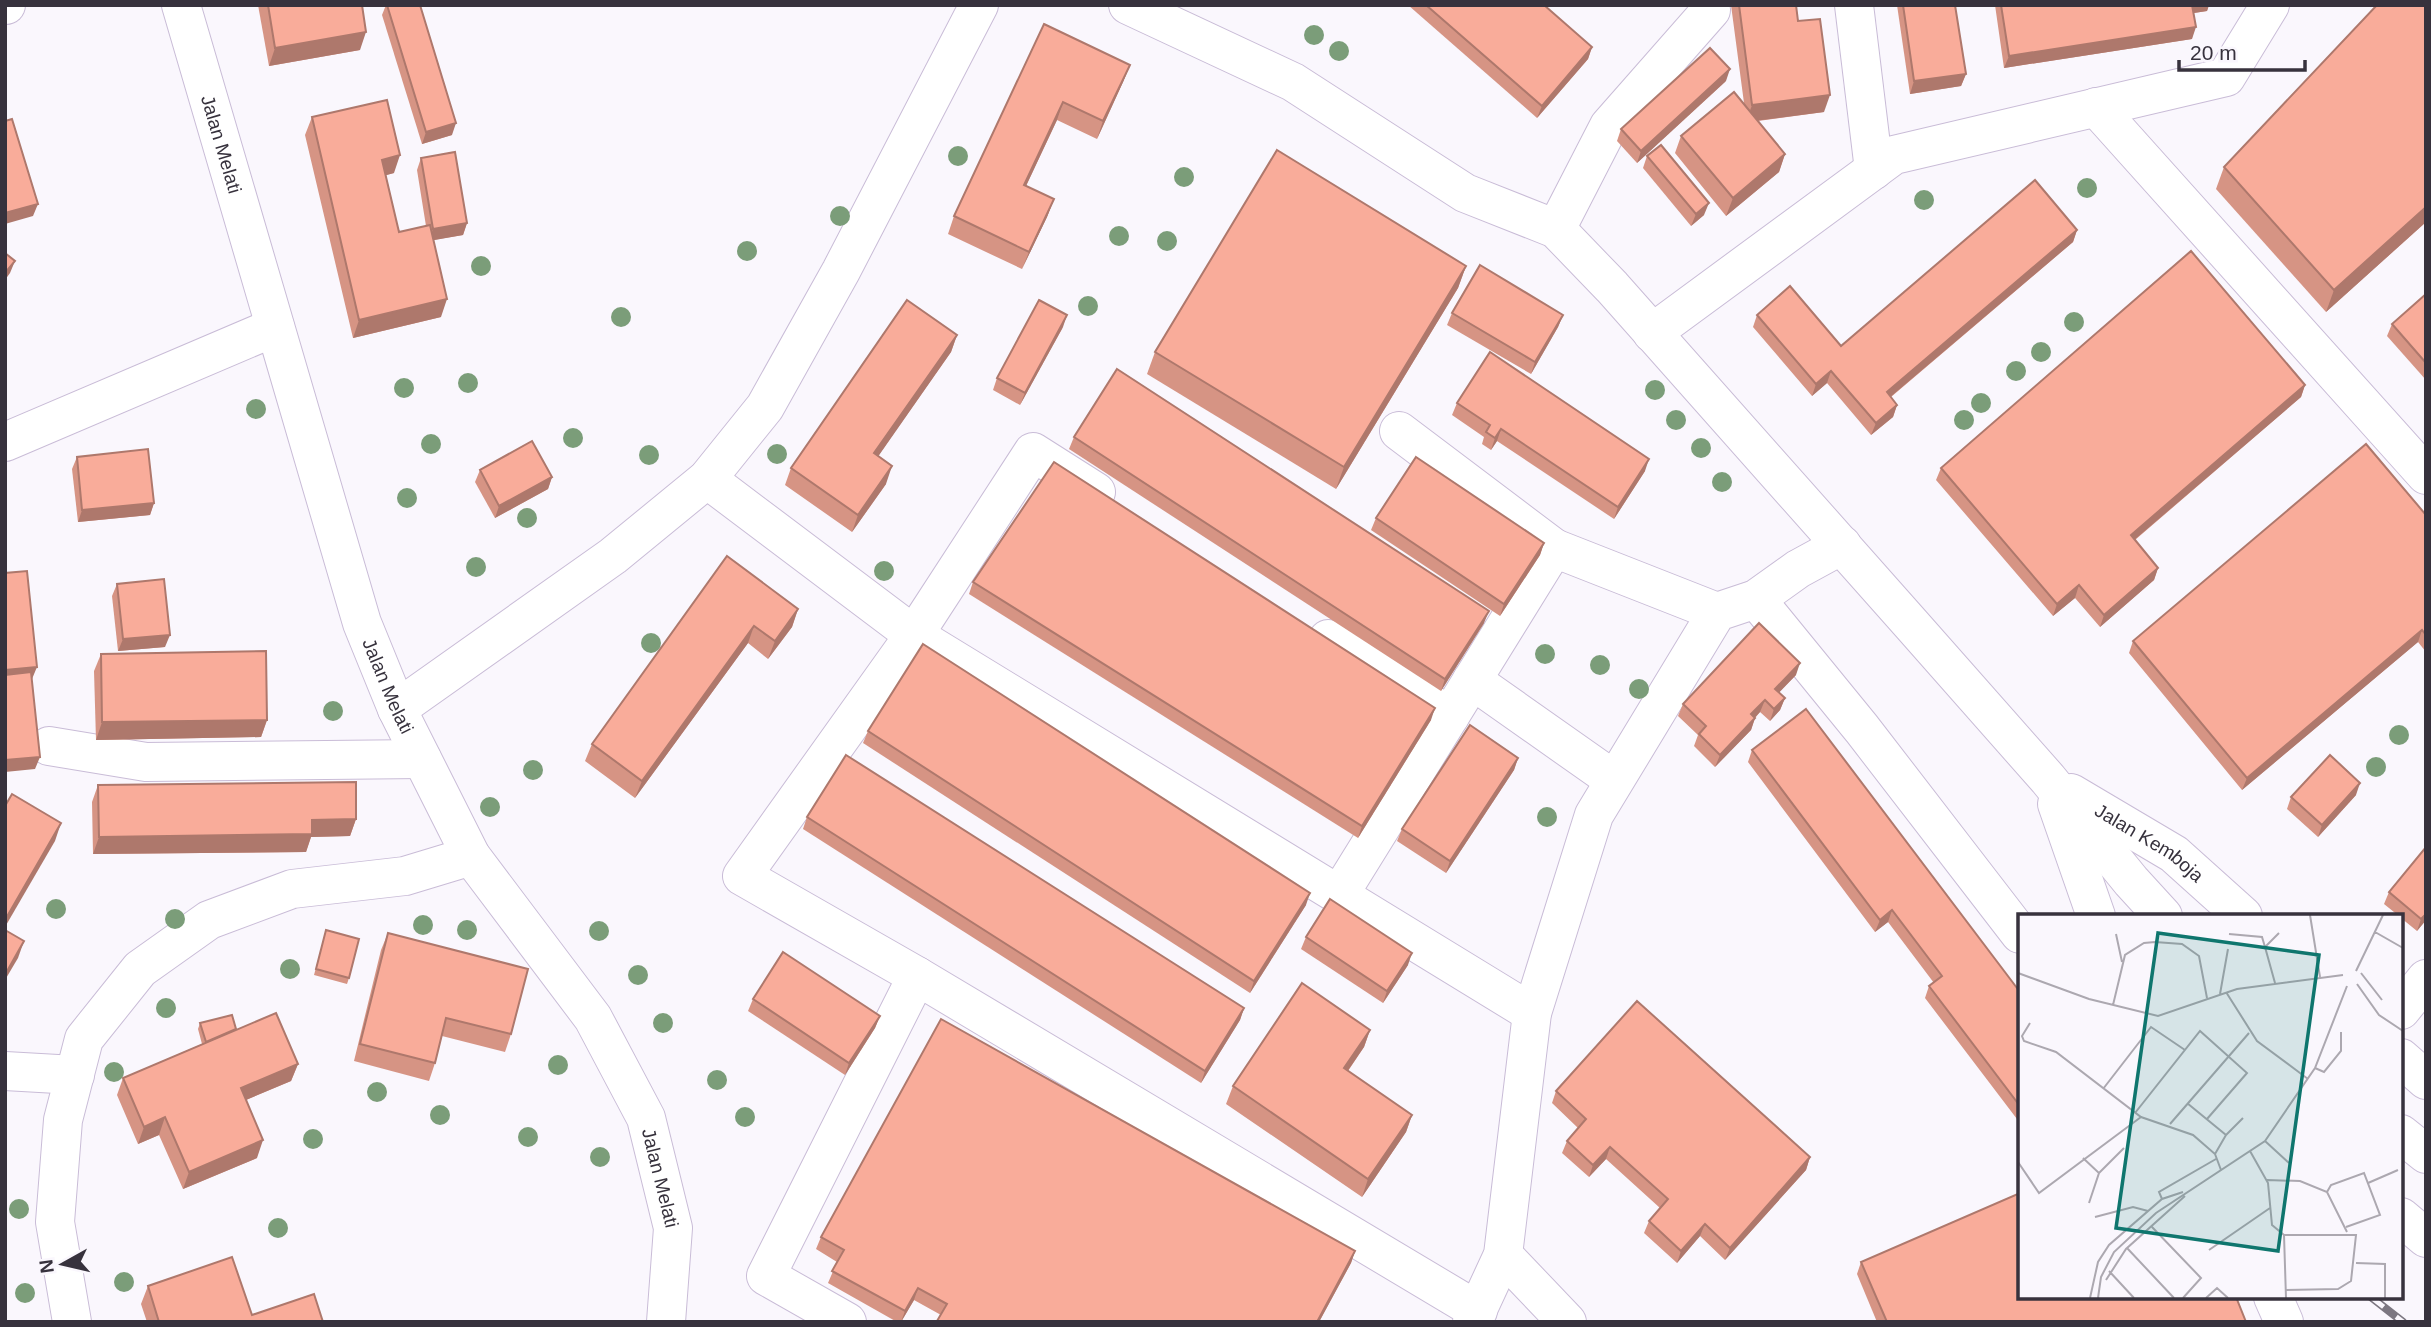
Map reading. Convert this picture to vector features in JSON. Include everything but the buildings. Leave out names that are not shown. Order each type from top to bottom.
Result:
[{"type":"street","name":"Jalan Melati","points":[[181,5],[362,623],[397,709],[471,856],[593,1018],[646,1118],[673,1228],[666,1322]]},
{"type":"street","points":[[397,709],[613,556],[707,479],[765,407],[841,271],[979,5]]},
{"type":"street","points":[[1128,5],[1293,82],[1465,193],[1556,229],[1842,545],[2048,779],[2161,914]]},
{"type":"street","points":[[1854,5],[1874,170]]},
{"type":"street","points":[[1652,333],[1894,155],[2226,76],[2270,5]]},
{"type":"street","points":[[1556,229],[1609,126],[1711,10]]},
{"type":"street","points":[[2096,107],[2426,475]]},
{"type":"street","points":[[5,442],[275,327]]},
{"type":"street","points":[[1399,431],[1555,548],[1717,612],[1756,599],[1798,569],[1842,545]]},
{"type":"street","points":[[1125,511],[1033,452],[914,635],[742,876],[917,976],[1475,1316],[1503,1255],[1532,1013],[1594,815],[1717,612]]},
{"type":"street","points":[[707,479],[914,635],[1532,1013]]},
{"type":"street","points":[[1339,895],[1555,548]]},
{"type":"street","points":[[1756,599],[1862,729],[2018,931]]},
{"type":"street","points":[[1299,621],[1450,716]]},
{"type":"street","points":[[1472,680],[1614,780]]},
{"type":"street","points":[[49,746],[146,762],[422,760]]},
{"type":"street","points":[[2048,779],[2095,914]]},
{"type":"street","name":"Jalan Kemboja","points":[[2048,779],[2174,854],[2241,914]]},
{"type":"street","points":[[72,1322],[55,1222],[63,1119],[85,1039],[140,969],[209,920],[292,889],[405,876],[471,856]]},
{"type":"street","points":[[847,1322],[766,1276],[917,976]]},
{"type":"street","points":[[2403,1008],[2426,979]]},
{"type":"street","points":[[2403,1060],[2426,1080]]},
{"type":"street","points":[[5,1071],[75,1075]]},
{"type":"street","points":[[2403,1136],[2426,1154]]},
{"type":"street","points":[[2403,1219],[2426,1238]]},
{"type":"street","points":[[1503,1255],[1567,1322]]},
{"type":"street","points":[[2274,1299],[2284,1322]]},
{"type":"railway","points":[[2374,1299],[2403,1322]]}]
